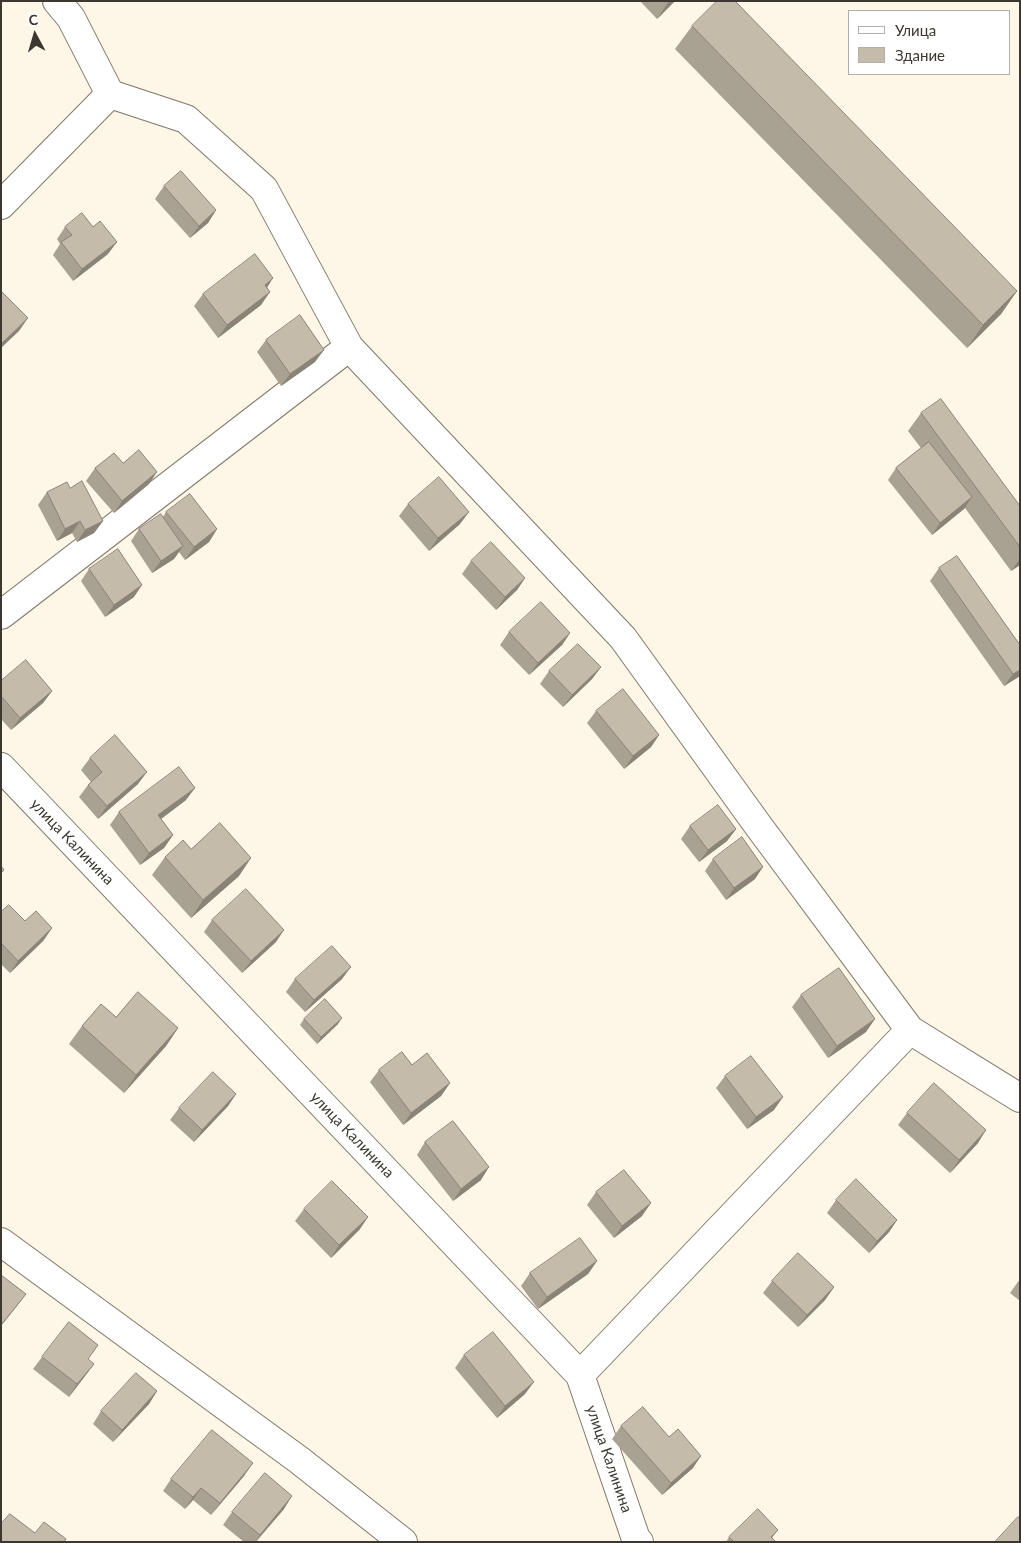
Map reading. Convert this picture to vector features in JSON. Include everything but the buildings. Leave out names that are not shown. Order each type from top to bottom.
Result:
[{"type":"street","points":[[56,1],[71,18],[110,94],[186,119],[264,189],[349,347],[624,638],[757,824],[910,1030],[1020,1098]]},
{"type":"street","points":[[1,205],[110,94]]},
{"type":"street","points":[[1,615],[349,347]]},
{"type":"street","name":"улица Калинина","points":[[1,767],[580,1375],[636,1541]]},
{"type":"street","points":[[580,1375],[910,1030]]},
{"type":"street","points":[[1,1242],[299,1460],[403,1542]]}]
